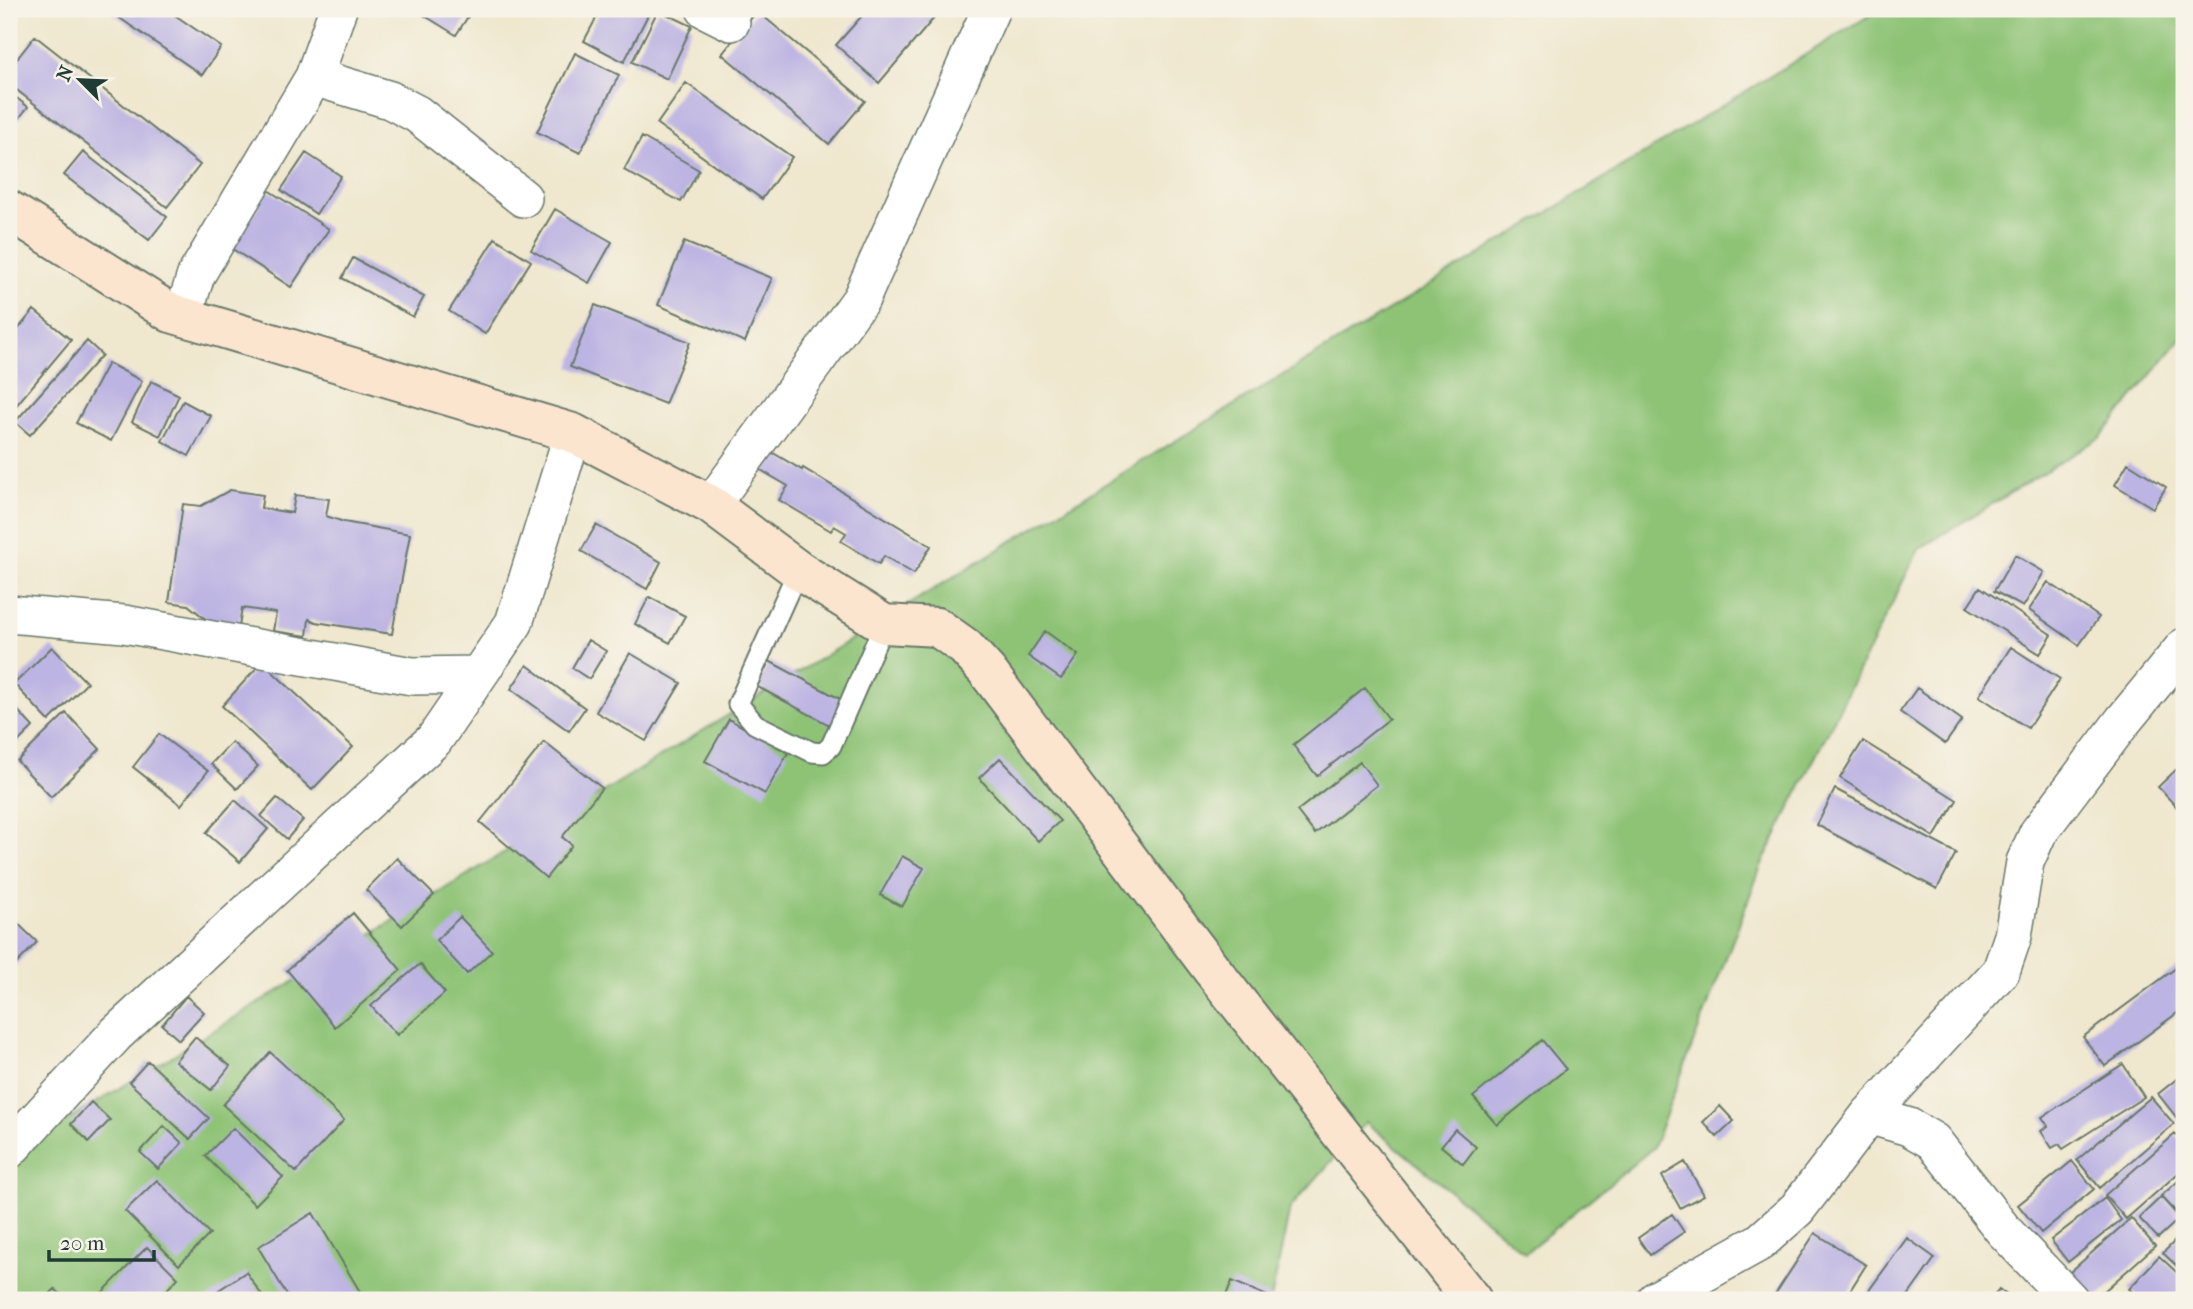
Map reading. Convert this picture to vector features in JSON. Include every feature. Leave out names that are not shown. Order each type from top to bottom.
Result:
[{"type":"street","points":[[171,313],[187,303],[196,275],[314,77],[338,9]]},
{"type":"street","points":[[711,505],[861,299],[991,9]]},
{"type":"street","points":[[314,77],[390,100],[417,114],[523,198]]},
{"type":"street","points":[[9,210],[171,313],[573,433],[711,505],[797,570],[884,624],[937,627],[965,647],[987,671],[1210,967],[1472,1300]]},
{"type":"street","points":[[9,1150],[116,1034],[434,740],[514,623],[573,433]]},
{"type":"street","points":[[9,614],[124,624],[412,676],[477,676]]},
{"type":"street","points":[[1656,1300],[1760,1242],[1797,1209],[1869,1115],[2001,971],[2013,936],[2025,862],[2038,833],[2123,721],[2184,647]]},
{"type":"street","points":[[1869,1115],[1909,1127],[1933,1140],[2004,1231],[2070,1300]]},
{"type":"lane","points":[[797,570],[738,704],[755,724],[812,752],[823,753],[831,746],[884,624]]},
{"type":"green space","points":[[1880,9],[2184,9],[2184,335],[2101,437],[1919,549],[1762,864],[1653,1148],[1525,1253],[1366,1122],[1290,1208],[1271,1300],[9,1300],[9,1156]]},
{"type":"building","points":[[113,9],[166,9],[221,47],[202,75],[111,12]]},
{"type":"building","points":[[414,9],[473,9],[456,35]]},
{"type":"building","points":[[601,9],[651,9],[624,62],[584,41]]},
{"type":"building","points":[[868,9],[924,9],[934,18],[879,83],[836,45]]},
{"type":"building","points":[[658,10],[692,26],[667,79],[632,62]]},
{"type":"building","points":[[757,11],[865,101],[829,144],[722,54]]},
{"type":"building","points":[[35,36],[200,165],[167,207],[9,84],[9,69]]},
{"type":"building","points":[[575,53],[619,75],[580,153],[537,132]]},
{"type":"building","points":[[686,83],[792,157],[762,199],[657,124]]},
{"type":"building","points":[[9,92],[28,107],[9,131]]},
{"type":"building","points":[[642,137],[699,170],[681,202],[624,170]]},
{"type":"building","points":[[83,152],[167,217],[149,240],[64,175]]},
{"type":"building","points":[[306,153],[341,176],[316,214],[281,190]]},
{"type":"building","points":[[268,190],[329,229],[291,287],[231,248]]},
{"type":"building","points":[[555,209],[612,242],[589,283],[531,250]]},
{"type":"building","points":[[495,238],[531,261],[485,334],[449,311]]},
{"type":"building","points":[[684,242],[772,278],[745,342],[658,305]]},
{"type":"building","points":[[353,258],[424,297],[413,317],[342,278]]},
{"type":"building","points":[[595,305],[690,342],[665,404],[570,367]]},
{"type":"building","points":[[34,310],[71,340],[9,414],[9,340]]},
{"type":"building","points":[[87,341],[102,355],[30,435],[15,422]]},
{"type":"building","points":[[108,363],[142,381],[111,441],[76,423]]},
{"type":"building","points":[[151,381],[179,395],[160,436],[132,422]]},
{"type":"building","points":[[183,401],[211,416],[189,456],[162,441]]},
{"type":"building","points":[[765,448],[931,546],[914,574],[884,556],[879,564],[841,541],[846,533],[834,526],[831,531],[779,500],[788,486],[754,466]]},
{"type":"building","points":[[2128,463],[2166,487],[2153,508],[2115,485]]},
{"type":"building","points":[[230,490],[263,495],[261,508],[292,513],[295,495],[329,499],[326,516],[410,534],[392,634],[309,619],[307,636],[273,631],[276,613],[242,608],[239,627],[207,620],[188,605],[169,602],[183,504],[201,506]]},
{"type":"building","points":[[596,525],[661,562],[647,589],[581,551]]},
{"type":"building","points":[[2015,555],[2044,572],[2023,607],[1994,591]]},
{"type":"building","points":[[2048,582],[2099,617],[2079,645],[2029,610]]},
{"type":"building","points":[[1980,587],[2052,635],[2040,654],[1967,607]]},
{"type":"building","points":[[649,597],[685,616],[670,643],[635,624]]},
{"type":"building","points":[[1045,631],[1078,655],[1061,679],[1028,656]]},
{"type":"building","points":[[588,640],[606,651],[589,679],[572,668]]},
{"type":"building","points":[[52,647],[87,683],[49,721],[14,684]]},
{"type":"building","points":[[2011,647],[2060,679],[2028,728],[1979,696]]},
{"type":"building","points":[[630,653],[681,683],[646,741],[596,712]]},
{"type":"building","points":[[769,661],[846,702],[833,727],[756,686]]},
{"type":"building","points":[[262,662],[353,747],[312,790],[222,706]]},
{"type":"building","points":[[527,665],[585,708],[569,731],[511,689]]},
{"type":"building","points":[[1365,688],[1389,719],[1317,776],[1293,745]]},
{"type":"building","points":[[1917,688],[1962,720],[1945,744],[1900,712]]},
{"type":"building","points":[[9,701],[33,727],[9,751]]},
{"type":"building","points":[[66,713],[100,749],[51,797],[17,761]]},
{"type":"building","points":[[729,719],[788,753],[765,794],[705,761]]},
{"type":"building","points":[[159,734],[208,771],[181,805],[133,767]]},
{"type":"building","points":[[1863,741],[1957,800],[1934,837],[1840,778]]},
{"type":"building","points":[[232,742],[258,766],[237,789],[211,764]]},
{"type":"building","points":[[544,742],[602,788],[562,837],[572,845],[546,878],[480,822]]},
{"type":"building","points":[[1000,758],[1060,821],[1038,841],[979,778]]},
{"type":"building","points":[[1360,762],[1377,785],[1315,834],[1297,811]]},
{"type":"building","points":[[2184,762],[2184,815],[2158,787]]},
{"type":"building","points":[[1835,789],[1956,853],[1937,889],[1817,825]]},
{"type":"building","points":[[277,798],[303,820],[287,839],[261,816]]},
{"type":"building","points":[[235,800],[268,829],[240,862],[206,833]]},
{"type":"building","points":[[902,856],[924,868],[902,907],[880,895]]},
{"type":"building","points":[[397,858],[434,895],[402,926],[366,890]]},
{"type":"building","points":[[353,913],[401,970],[335,1027],[287,970]]},
{"type":"building","points":[[9,915],[37,942],[9,972]]},
{"type":"building","points":[[460,917],[492,951],[467,974],[436,940]]},
{"type":"building","points":[[2184,962],[2184,1008],[2105,1066],[2083,1037]]},
{"type":"building","points":[[420,964],[445,993],[397,1035],[371,1006]]},
{"type":"building","points":[[186,996],[204,1012],[179,1040],[162,1025]]},
{"type":"building","points":[[195,1037],[230,1066],[211,1090],[175,1061]]},
{"type":"building","points":[[1542,1040],[1566,1069],[1497,1125],[1473,1097]]},
{"type":"building","points":[[270,1052],[344,1120],[296,1172],[223,1105]]},
{"type":"building","points":[[148,1061],[209,1118],[190,1139],[129,1082]]},
{"type":"building","points":[[2123,1064],[2144,1097],[2063,1149],[2059,1144],[2052,1148],[2041,1131],[2048,1126],[2042,1117]]},
{"type":"building","points":[[2184,1073],[2184,1120],[2181,1123],[2158,1094]]},
{"type":"building","points":[[2151,1097],[2174,1124],[2100,1188],[2077,1160]]},
{"type":"building","points":[[91,1102],[110,1120],[89,1142],[71,1124]]},
{"type":"building","points":[[1720,1106],[1734,1121],[1717,1137],[1703,1122]]},
{"type":"building","points":[[164,1126],[182,1143],[158,1169],[140,1152]]},
{"type":"building","points":[[233,1128],[283,1177],[255,1205],[205,1156]]},
{"type":"building","points":[[1455,1129],[1476,1147],[1463,1164],[1441,1146]]},
{"type":"building","points":[[2175,1134],[2184,1145],[2184,1168],[2126,1219],[2105,1195]]},
{"type":"building","points":[[2072,1161],[2094,1189],[2041,1233],[2018,1205]]},
{"type":"building","points":[[1685,1162],[1704,1195],[1680,1208],[1662,1176]]},
{"type":"building","points":[[2184,1176],[2184,1211],[2180,1216],[2161,1196]]},
{"type":"building","points":[[157,1180],[210,1234],[179,1265],[125,1211]]},
{"type":"building","points":[[2161,1197],[2180,1218],[2158,1238],[2139,1218]]},
{"type":"building","points":[[2105,1198],[2121,1220],[2068,1262],[2051,1240]]},
{"type":"building","points":[[313,1213],[365,1300],[290,1300],[258,1247]]},
{"type":"building","points":[[1672,1214],[1684,1232],[1650,1255],[1638,1238]]},
{"type":"building","points":[[2131,1218],[2155,1246],[2094,1300],[2069,1273]]},
{"type":"building","points":[[1815,1233],[1866,1265],[1844,1300],[1780,1300],[1774,1296]]},
{"type":"building","points":[[2181,1235],[2184,1238],[2184,1273],[2163,1253]]},
{"type":"building","points":[[1907,1238],[1935,1258],[1905,1300],[1862,1300]]},
{"type":"building","points":[[147,1247],[178,1278],[157,1300],[95,1300]]},
{"type":"building","points":[[2159,1256],[2184,1279],[2184,1300],[2141,1300],[2129,1289]]},
{"type":"building","points":[[246,1272],[265,1300],[204,1300]]},
{"type":"building","points":[[1232,1281],[1272,1298],[1224,1300]]},
{"type":"building","points":[[55,1289],[67,1300],[44,1300]]},
{"type":"building","points":[[1999,1289],[2013,1300],[1990,1300]]}]
